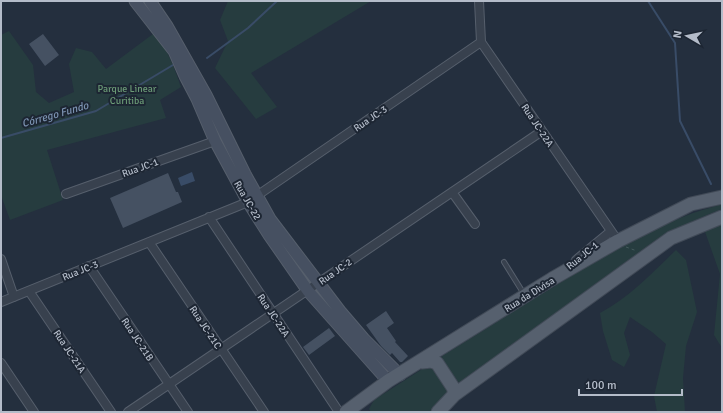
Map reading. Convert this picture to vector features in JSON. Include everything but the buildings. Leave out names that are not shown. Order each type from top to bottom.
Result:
[{"type":"main road","name":"Rua JC-22","points":[[135,1],[174,51],[184,76],[201,97],[215,140],[248,202],[269,236],[308,291],[388,381]]},
{"type":"main road","name":"Rua JC-22","points":[[150,1],[167,26],[201,97],[270,218],[318,283],[350,322],[400,375]]},
{"type":"main road","name":"Rua da Divisa","points":[[346,412],[365,406],[388,381],[422,362],[526,296],[614,236],[691,204],[722,197]]},
{"type":"main road","points":[[438,412],[454,395],[671,238],[722,217]]},
{"type":"main road","points":[[422,362],[431,361],[437,363],[454,389],[454,395]]},
{"type":"street","name":"Rua JC-22A","points":[[479,1],[482,42],[614,236]]},
{"type":"street","name":"Rua JC-3","points":[[258,195],[482,42]]},
{"type":"street","name":"Rua JC-2","points":[[128,412],[542,131]]},
{"type":"street","name":"Rua JC-1","points":[[66,194],[215,140]]},
{"type":"street","points":[[452,192],[475,224]]},
{"type":"street","name":"Rua JC-3","points":[[1,302],[248,202]]},
{"type":"street","name":"Rua JC-22A","points":[[209,217],[339,412]]},
{"type":"street","name":"Rua JC-21C","points":[[149,242],[264,412]]},
{"type":"street","points":[[1,259],[14,297]]},
{"type":"street","name":"Rua JC-21B","points":[[89,266],[188,412]]},
{"type":"street","name":"Rua JC-21A","points":[[29,291],[111,412]]},
{"type":"street","points":[[1,363],[34,412]]},
{"type":"lane","points":[[504,262],[526,296]]},
{"type":"path","points":[[614,236],[629,249],[649,254]]},
{"type":"green space","points":[[228,1],[371,1],[251,73],[277,107],[256,119],[215,68],[228,41],[220,20]]},
{"type":"green space","name":"Parque Linear Curitiba","points":[[9,31],[33,65],[36,92],[49,103],[74,92],[69,64],[76,48],[92,52],[106,69],[157,31],[173,65],[181,87],[160,100],[166,118],[47,150],[63,200],[10,220],[1,195],[1,35]]},
{"type":"green space","points":[[722,204],[722,209],[687,224],[655,242],[594,285],[463,385],[459,383],[442,360],[442,356],[605,255],[673,221]]},
{"type":"green space","points":[[722,224],[722,348],[714,335],[720,274],[704,229]]},
{"type":"green space","points":[[676,250],[686,260],[697,312],[686,346],[683,378],[685,412],[657,412],[654,396],[666,344],[652,332],[630,317],[624,333],[630,355],[624,367],[612,360],[603,331],[600,313],[611,307],[631,292]]},
{"type":"green space","points":[[427,366],[434,367],[449,387],[446,398],[432,412],[371,412],[369,409],[374,400]]},
{"type":"water","points":[[192,172],[195,181],[181,186],[178,178]]},
{"type":"waterway","name":"Córrego Fundo","points":[[207,58],[248,28],[277,1]]},
{"type":"waterway","points":[[648,1],[675,43],[680,121],[711,184]]},
{"type":"waterway","name":"Córrego Fundo","points":[[1,138],[96,111],[173,65]]}]
